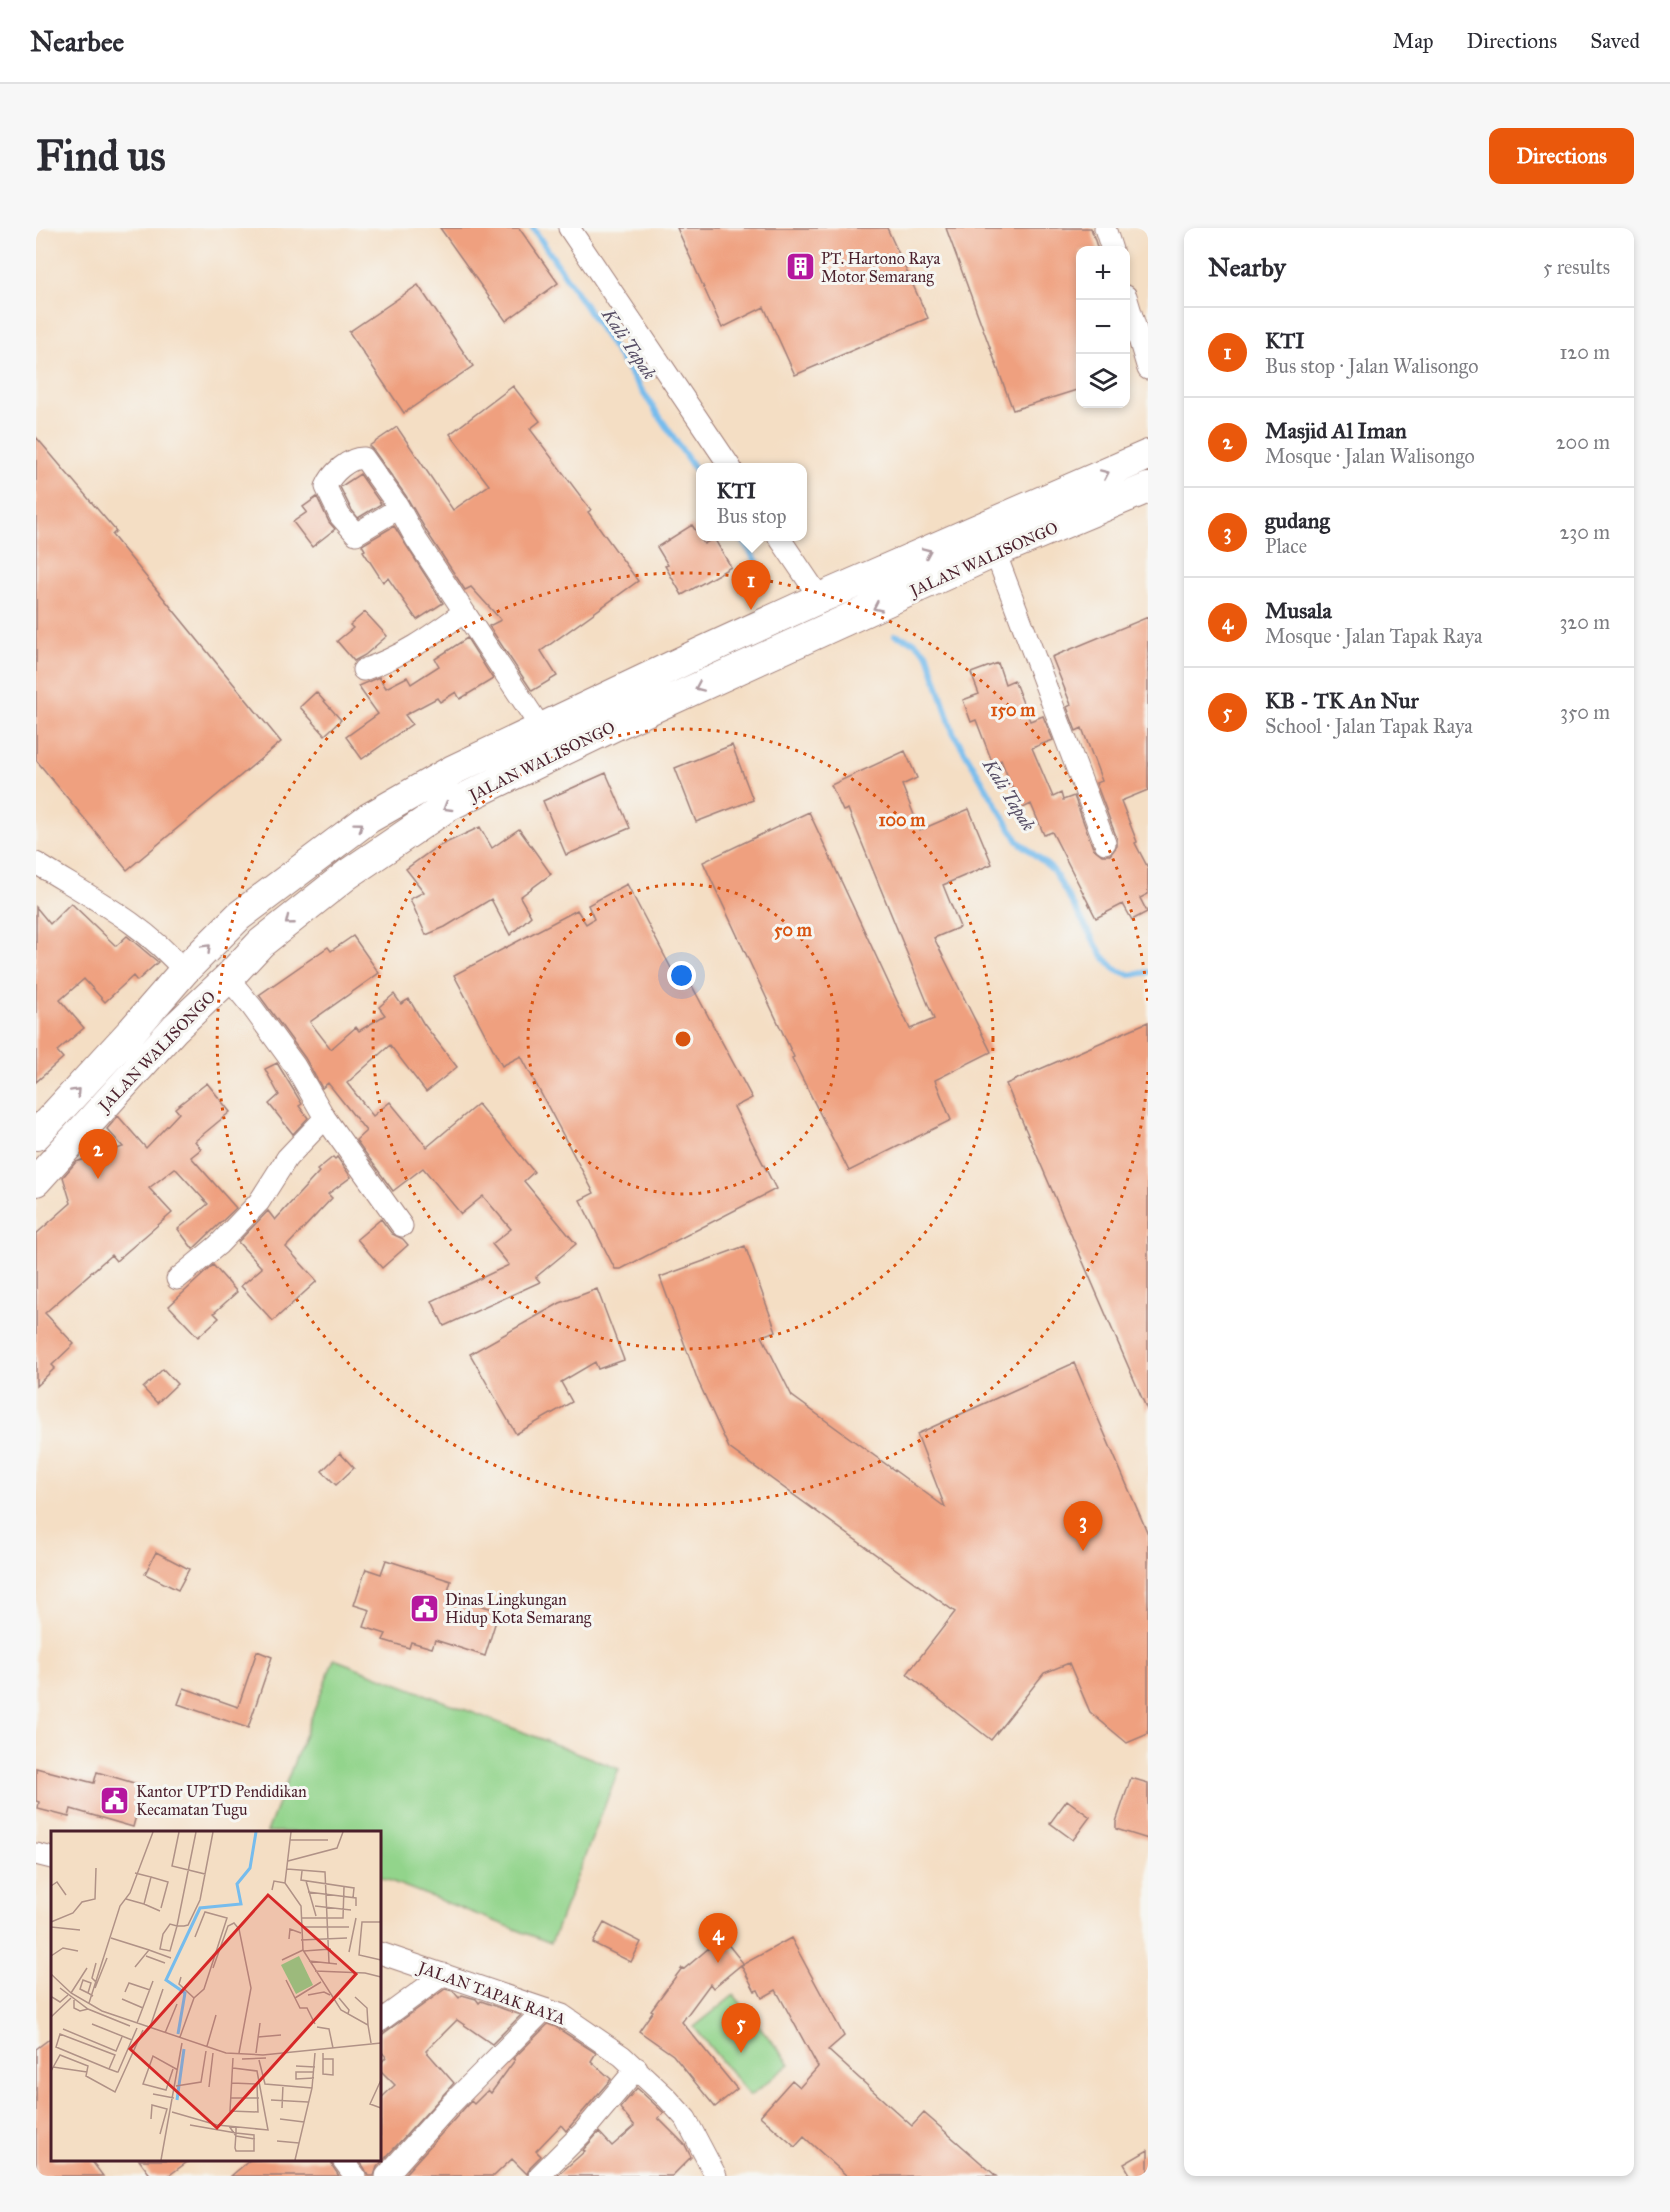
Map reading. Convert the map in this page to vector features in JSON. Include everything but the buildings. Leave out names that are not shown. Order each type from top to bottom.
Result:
[{"type":"highway","name":"JALAN WALISONGO","points":[[36,1135],[184,971],[239,916],[369,818],[453,770],[820,598],[1148,455]]},
{"type":"highway","name":"JALAN WALISONGO","points":[[36,1181],[175,1028],[261,943],[348,874],[448,806],[620,723],[995,552],[1148,488]]},
{"type":"street","points":[[569,228],[728,463]]},
{"type":"street","points":[[1105,228],[1111,246]]},
{"type":"street","points":[[1126,300],[1148,369]]},
{"type":"street","points":[[399,508],[416,538],[542,728]]},
{"type":"street","points":[[781,541],[820,598]]},
{"type":"street","points":[[995,552],[1105,843]]},
{"type":"street","points":[[363,670],[415,648],[465,612]]},
{"type":"street","points":[[36,863],[134,923],[168,952],[184,971]]},
{"type":"street","points":[[228,978],[295,1066],[325,1118],[402,1226]]},
{"type":"street","points":[[177,1279],[218,1245],[259,1202],[287,1158],[325,1118]]},
{"type":"street","points":[[36,1854],[51,1858]]},
{"type":"street","name":"JALAN TAPAK RAYA","points":[[381,1953],[562,2015],[637,2067],[686,2119],[711,2175]]},
{"type":"street","points":[[381,2020],[444,1974]]},
{"type":"street","points":[[386,2176],[447,2108],[545,2009]]},
{"type":"street","points":[[539,2176],[583,2132],[637,2067]]},
{"type":"street","points":[[344,2161],[355,2176]]},
{"type":"green space","points":[[334,1659],[619,1769],[551,1943],[381,1877],[381,1831],[267,1831]]},
{"type":"green space","points":[[734,1995],[790,2064],[750,2096],[694,2027]]},
{"type":"waterway","name":"Kali Tapak","points":[[533,228],[696,471]]},
{"type":"waterway","name":"Kali Tapak","points":[[743,541],[764,573]]},
{"type":"waterway","name":"Kali Tapak","points":[[895,635],[915,642],[928,655],[953,732],[1018,841],[1053,870],[1102,955],[1115,969],[1130,975],[1148,972]]},
{"type":"place","name":"PT. Hartono Raya Motor Semarang","points":[[800,267]]},
{"type":"place","name":"KTI","points":[[751,610]]},
{"type":"place","name":"Masjid Al Iman","points":[[98,1179]]},
{"type":"place","name":"gudang","points":[[1083,1551]]},
{"type":"place","name":"Dinas Lingkungan Hidup Kota Semarang","points":[[424,1608]]},
{"type":"place","name":"Kantor UPTD Pendidikan Kecamatan Tugu","points":[[115,1800]]},
{"type":"place","name":"Musala","points":[[718,1963]]},
{"type":"place","name":"KB - TK An Nur","points":[[741,2053]]}]
